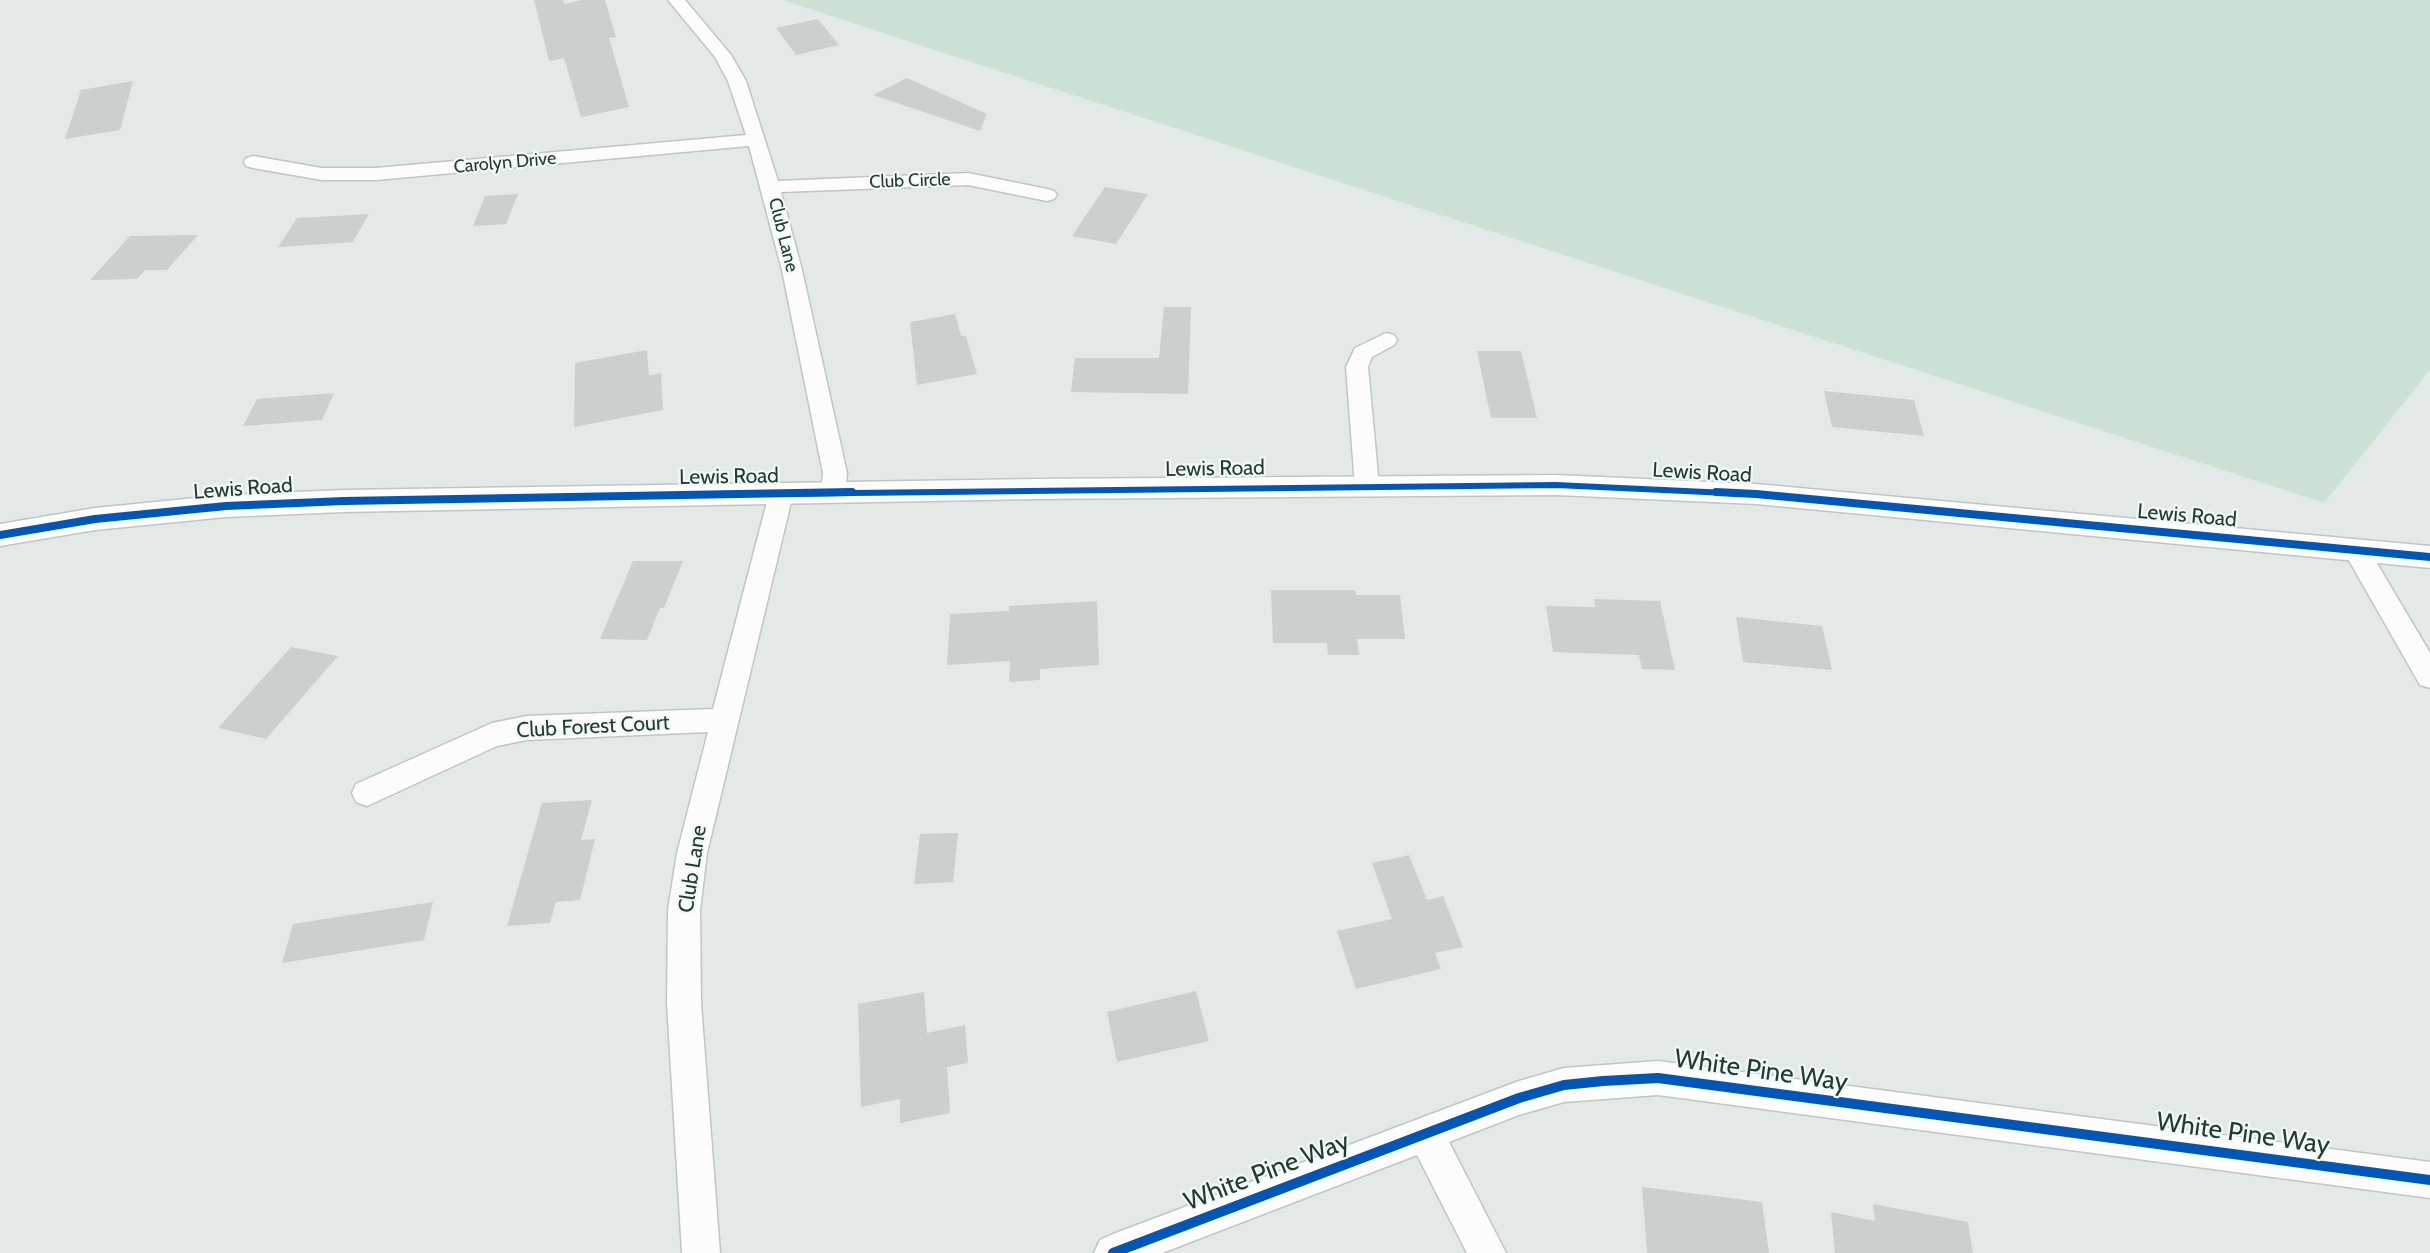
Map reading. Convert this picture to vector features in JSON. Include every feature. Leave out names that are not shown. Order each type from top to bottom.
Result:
[{"type":"street","name":"Club Lane","points":[[676,0],[723,55],[737,81],[757,140],[792,270],[835,473],[833,493]]},
{"type":"street","name":"Carolyn Drive","points":[[253,162],[322,174],[356,175],[757,140]]},
{"type":"street","name":"Club Circle","points":[[771,187],[968,179],[1047,195]]},
{"type":"street","points":[[1367,486],[1357,367],[1363,353],[1386,340]]},
{"type":"street","name":"Lewis Road","points":[[0,535],[95,519],[226,506],[465,497],[1556,485],[1756,494],[2430,557]]},
{"type":"street","name":"Club Lane","points":[[701,1253],[684,1003],[684,910],[693,853],[724,720],[781,494]]},
{"type":"street","points":[[2356,550],[2430,677]]},
{"type":"street","name":"Club Forest Court","points":[[367,793],[454,750],[492,735],[510,731],[527,728],[724,720]]},
{"type":"street","name":"White Pine Way","points":[[1113,1253],[1518,1098],[1564,1086],[1603,1081],[1658,1078],[2430,1180]]},
{"type":"street","points":[[1425,1134],[1487,1253]]},
{"type":"green space","points":[[782,0],[2430,0],[2430,370],[2324,503]]},
{"type":"building","points":[[534,0],[562,0],[565,4],[581,0],[605,0],[616,37],[609,38],[629,107],[581,117],[564,58],[549,61]]},
{"type":"building","points":[[818,19],[839,45],[796,55],[776,28]]},
{"type":"building","points":[[907,78],[987,114],[980,131],[873,95]]},
{"type":"building","points":[[133,81],[120,130],[65,139],[81,90]]},
{"type":"building","points":[[1105,187],[1148,194],[1116,244],[1072,236]]},
{"type":"building","points":[[518,194],[506,224],[473,226],[485,196]]},
{"type":"building","points":[[369,214],[353,242],[278,247],[297,218]]},
{"type":"building","points":[[198,235],[167,270],[145,270],[137,279],[90,280],[130,236]]},
{"type":"building","points":[[1164,307],[1191,307],[1188,394],[1071,392],[1075,358],[1159,358]]},
{"type":"building","points":[[955,314],[961,336],[966,336],[977,374],[917,385],[910,322]]},
{"type":"building","points":[[647,350],[649,376],[661,373],[663,410],[574,427],[575,363]]},
{"type":"building","points":[[1477,351],[1521,351],[1537,418],[1491,418]]},
{"type":"building","points":[[1824,391],[1914,400],[1924,436],[1832,427]]},
{"type":"building","points":[[334,393],[322,420],[243,426],[257,399]]},
{"type":"building","points":[[633,561],[683,561],[664,608],[660,608],[647,640],[600,639]]},
{"type":"building","points":[[1271,590],[1355,590],[1356,595],[1400,595],[1405,639],[1357,639],[1359,655],[1328,655],[1327,643],[1273,643]]},
{"type":"building","points":[[1594,599],[1660,601],[1675,670],[1642,669],[1639,655],[1553,652],[1546,606],[1595,607]]},
{"type":"building","points":[[1097,601],[1099,665],[1040,669],[1040,680],[1009,682],[1010,661],[947,665],[950,614],[1009,611],[1009,606]]},
{"type":"building","points":[[1736,617],[1822,626],[1832,670],[1743,662]]},
{"type":"building","points":[[291,647],[338,656],[266,739],[218,728]]},
{"type":"building","points":[[592,800],[581,840],[595,839],[580,900],[556,902],[550,923],[507,926],[542,803]]},
{"type":"building","points":[[958,833],[953,882],[914,884],[920,834]]},
{"type":"building","points":[[1409,855],[1427,900],[1443,896],[1463,947],[1435,953],[1441,969],[1356,989],[1337,931],[1392,919],[1372,863]]},
{"type":"building","points":[[433,902],[424,940],[282,963],[293,924]]},
{"type":"building","points":[[1196,991],[1209,1041],[1117,1062],[1107,1012]]},
{"type":"building","points":[[924,992],[927,1033],[965,1025],[968,1063],[947,1067],[950,1113],[900,1123],[900,1099],[861,1107],[858,1004]]},
{"type":"building","points":[[1642,1187],[1762,1202],[1769,1253],[1647,1253]]},
{"type":"building","points":[[1873,1204],[1968,1222],[1973,1253],[1835,1253],[1831,1212],[1875,1221]]},
{"type":"cycle path","points":[[0,535],[95,519],[226,506],[344,501],[1036,489],[1556,485],[1756,494],[2430,557]]},
{"type":"cycle path","points":[[1113,1253],[1519,1098],[1564,1085],[1603,1081],[1658,1078],[2430,1180]]}]
